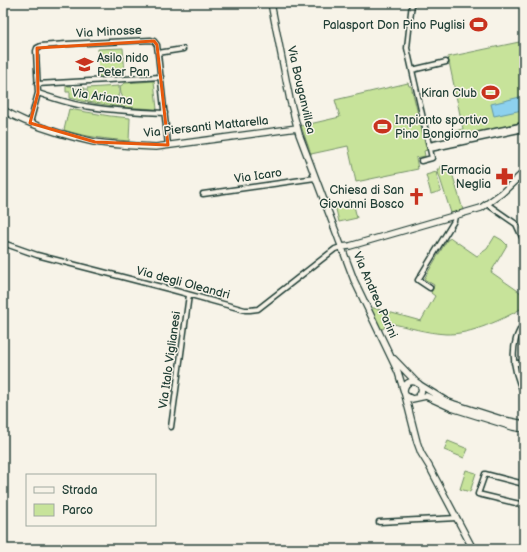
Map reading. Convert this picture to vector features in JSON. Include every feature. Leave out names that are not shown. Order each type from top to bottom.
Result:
[{"type":"main road","name":"Via Bouganvillea","points":[[271,3],[297,128],[341,247]]},
{"type":"main road","name":"Via Piersanti Mattarella","points":[[3,110],[30,123],[76,138],[95,142],[156,147],[297,128]]},
{"type":"main road","points":[[341,247],[350,246],[477,209],[502,193],[524,172]]},
{"type":"main road","name":"Via Andrea Parini","points":[[341,247],[354,280],[389,352]]},
{"type":"main road","points":[[389,352],[422,390],[416,398],[412,406],[412,410],[429,466]]},
{"type":"main road","points":[[389,352],[398,372],[405,394],[421,453],[473,549]]},
{"type":"main road","points":[[405,394],[405,387],[408,383],[412,382],[446,401],[504,420],[524,424]]},
{"type":"main road","points":[[405,394],[410,398],[426,396],[452,408],[512,427],[524,429]]},
{"type":"street","points":[[412,3],[407,48],[432,158],[421,161]]},
{"type":"street","name":"Via Minosse","points":[[30,123],[38,93],[36,51],[38,47],[151,40],[157,45],[158,53]]},
{"type":"street","points":[[168,145],[158,53],[183,49]]},
{"type":"street","points":[[412,70],[446,62]]},
{"type":"street","name":"Via Arianna","points":[[37,84],[161,77]]},
{"type":"street","name":"Via Arianna","points":[[38,93],[89,107],[165,113]]},
{"type":"street","points":[[430,147],[524,125]]},
{"type":"street","points":[[430,147],[524,129]]},
{"type":"street","name":"Via Icaro","points":[[203,194],[315,178]]},
{"type":"street","points":[[486,204],[516,224],[522,237],[524,238]]},
{"type":"street","points":[[430,288],[418,280],[454,221],[455,216]]},
{"type":"street","name":"Via degli Oleandri","points":[[3,243],[37,255],[245,310],[256,309],[335,249],[341,247]]},
{"type":"street","name":"Via Italo Viglianesi","points":[[171,427],[190,295]]},
{"type":"street","points":[[524,322],[515,340],[514,348],[515,371],[524,394]]},
{"type":"street","points":[[514,363],[524,363]]},
{"type":"street","points":[[524,484],[485,474],[478,494],[524,505]]},
{"type":"street","points":[[379,522],[457,518]]},
{"type":"highlighted area","points":[[154,41],[157,45],[168,145],[95,142],[30,123],[38,93],[37,48]]},
{"type":"green space","name":"Kiran Club","points":[[524,41],[524,122],[455,137],[454,131],[463,129],[448,57]]},
{"type":"green space","points":[[123,48],[125,75],[99,77],[98,49]]},
{"type":"green space","points":[[154,81],[157,109],[121,107],[122,95],[120,86],[125,83]]},
{"type":"green space","name":"Impianto sportivo Pino Bongiorno","points":[[408,83],[409,86],[411,86],[427,150],[424,151],[425,156],[416,158],[418,169],[356,182],[348,146],[311,154],[301,126],[340,117],[335,100]]},
{"type":"green space","points":[[66,86],[71,86],[74,89],[85,88],[84,97],[86,102],[70,98],[70,92],[66,92]]},
{"type":"green space","points":[[119,86],[118,98],[120,107],[87,102],[87,88]]},
{"type":"green space","points":[[69,109],[130,118],[129,141],[88,136],[64,130]]},
{"type":"green space","points":[[440,166],[450,166],[463,210],[451,213],[437,169],[440,169]]},
{"type":"green space","points":[[436,172],[441,191],[431,194],[426,175]]},
{"type":"green space","points":[[351,200],[353,202],[357,218],[339,222],[335,205]]},
{"type":"green space","points":[[495,236],[507,245],[491,272],[524,295],[524,307],[476,329],[455,334],[418,330],[389,323],[386,324],[381,330],[370,307],[421,321],[435,296],[431,293],[434,285],[424,279],[447,240],[451,238],[477,256],[487,249]]},
{"type":"green space","points":[[448,441],[468,449],[464,458],[444,450]]},
{"type":"green space","points":[[466,470],[476,473],[470,492],[460,489]]},
{"type":"water","points":[[520,97],[522,110],[494,116],[491,104]]},
{"type":"place","name":"Palasport Don Pino Puglisi","points":[[478,25]]},
{"type":"place","name":"Asilo nido Peter Pan","points":[[84,65]]},
{"type":"place","name":"Kiran Club","points":[[490,93]]},
{"type":"place","name":"Impianto sportivo Pino Bongiorno","points":[[382,127]]},
{"type":"place","name":"Farmacia Neglia","points":[[504,177]]},
{"type":"place","name":"Chiesa di San Giovanni Bosco","points":[[417,197]]}]
